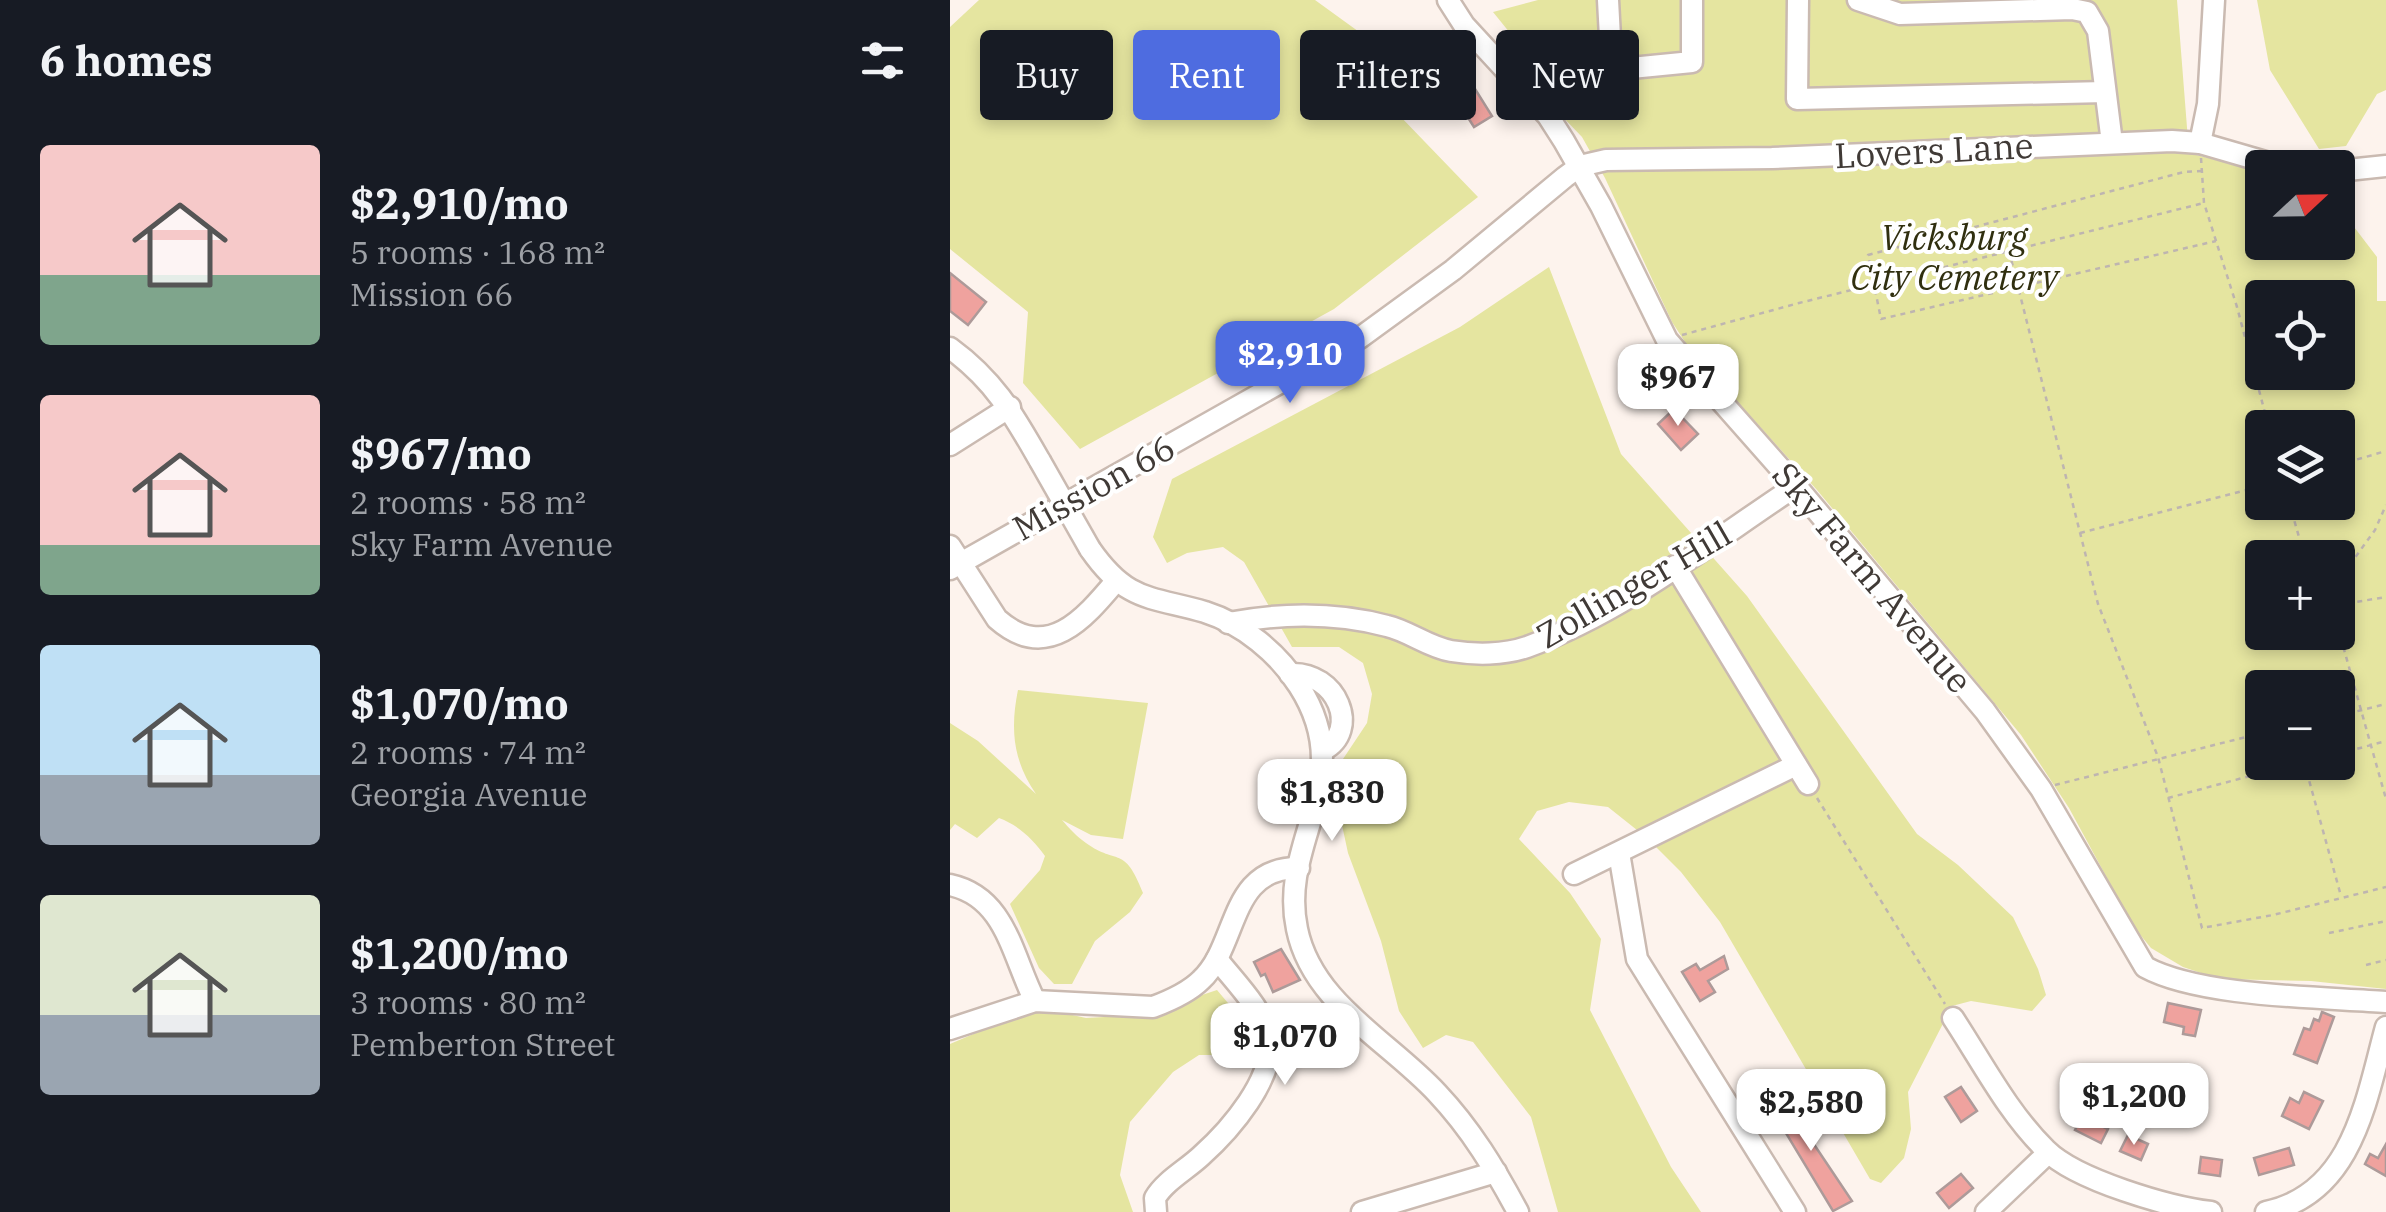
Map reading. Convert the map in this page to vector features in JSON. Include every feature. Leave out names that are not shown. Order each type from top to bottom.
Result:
[{"type":"street","name":"Sky Farm Avenue","points":[[1448,0],[1475,37],[1548,116],[1580,166],[1666,340],[1796,486],[1985,711],[2041,789],[2146,967],[2168,979],[2232,989],[2386,1002]]},
{"type":"street","points":[[1608,0],[1612,56],[1622,69],[1692,62],[1692,0]]},
{"type":"street","points":[[1798,0],[1797,99],[2105,92]]},
{"type":"street","points":[[1858,0],[1900,14],[2072,9],[2087,12],[2098,31],[2112,143]]},
{"type":"street","points":[[2200,143],[2208,104],[2214,0]]},
{"type":"street","name":"Lovers Lane","points":[[1580,166],[1617,159],[1772,158],[2112,143],[2200,143],[2245,156]]},
{"type":"street","name":"Mission 66","points":[[953,559],[1361,336],[1408,305],[1580,166]]},
{"type":"street","points":[[2355,169],[2386,166]]},
{"type":"street","points":[[950,348],[982,373],[1010,408],[1090,549],[1116,581],[1150,600],[1208,613],[1228,623],[1264,646],[1290,674],[1311,709],[1323,750],[1322,787],[1299,868],[1294,910],[1306,956],[1323,988],[1435,1090],[1468,1128],[1518,1212]]},
{"type":"street","points":[[950,445],[1010,408]]},
{"type":"street","name":"Zollinger Hill","points":[[1228,623],[1274,614],[1311,614],[1390,626],[1450,651],[1492,654],[1524,648],[1617,603],[1796,486]]},
{"type":"street","points":[[953,559],[997,620],[1028,636],[1053,636],[1076,625],[1116,581]]},
{"type":"street","points":[[1675,566],[1808,784]]},
{"type":"street","points":[[1574,874],[1796,766]]},
{"type":"street","points":[[1619,854],[1637,959],[1795,1212]]},
{"type":"street","points":[[950,1029],[1035,1001],[1152,1007],[1202,980],[1217,959],[1241,902],[1260,880],[1278,868],[1299,868]]},
{"type":"street","points":[[950,885],[977,894],[993,909],[1035,1001]]},
{"type":"street","points":[[1156,1212],[1154,1198],[1161,1188],[1206,1152],[1241,1113],[1264,1075],[1269,1053],[1265,1027],[1217,959]]},
{"type":"street","points":[[1953,1018],[2008,1103],[2048,1153],[2118,1188],[2210,1212]]},
{"type":"street","points":[[2266,1212],[2303,1200],[2319,1189],[2338,1166],[2363,1110],[2386,1027]]},
{"type":"street","points":[[1986,1212],[2048,1153]]},
{"type":"street","points":[[1362,1212],[1496,1172]]},
{"type":"path","points":[[2200,143],[2204,203],[2264,410]]},
{"type":"path","points":[[2202,171],[2184,172],[1868,255],[1880,319],[2216,242]]},
{"type":"path","points":[[1666,340],[2204,203]]},
{"type":"path","points":[[2009,251],[2098,604],[2158,757],[2202,928],[2386,887]]},
{"type":"path","points":[[2355,460],[2386,451]]},
{"type":"path","points":[[2080,533],[2245,490]]},
{"type":"path","points":[[2355,558],[2386,506]]},
{"type":"path","points":[[2355,602],[2386,597]]},
{"type":"path","points":[[2344,650],[2386,799]]},
{"type":"path","points":[[2355,712],[2386,704]]},
{"type":"path","points":[[2041,789],[2245,737]]},
{"type":"path","points":[[2355,749],[2386,742]]},
{"type":"path","points":[[2168,798],[2245,777]]},
{"type":"path","points":[[2308,780],[2341,896]]},
{"type":"path","points":[[1808,784],[1953,1018]]},
{"type":"path","points":[[2329,933],[2386,921]]},
{"type":"path","points":[[2366,965],[2386,960]]},
{"type":"green space","points":[[979,0],[1315,0],[1356,30],[1300,30],[1300,120],[1404,120],[1478,197],[1334,309],[1080,449],[1023,383],[1028,312],[950,249],[950,27]]},
{"type":"green space","name":"Vicksburg City Cemetery","points":[[1538,0],[2177,0],[2189,153],[2245,168],[2245,260],[2355,260],[2355,228],[2377,257],[2377,301],[2386,301],[2386,989],[2311,981],[2219,979],[2183,967],[2151,948],[2133,926],[2069,808],[2021,735],[1817,490],[1689,348],[1672,322],[1605,178],[1582,137],[1566,120],[1639,120],[1639,30],[1508,30],[1493,12]]},
{"type":"green space","points":[[2257,0],[2386,0],[2386,90],[2377,94],[2346,146],[2319,149],[2270,70]]},
{"type":"green space","points":[[1549,267],[1621,454],[1747,596],[1917,834],[1958,865],[2013,917],[2038,969],[2046,995],[2032,1011],[1971,1001],[1952,1006],[1908,1092],[1911,1129],[1904,1158],[1881,1183],[1870,1179],[1720,922],[1681,872],[1608,807],[1569,802],[1537,811],[1519,839],[1570,893],[1601,939],[1590,1010],[1671,1167],[1701,1212],[1558,1212],[1531,1117],[1473,1042],[1446,1035],[1423,1048],[1399,1011],[1381,941],[1348,853],[1342,825],[1343,759],[1367,723],[1372,694],[1363,663],[1339,647],[1292,647],[1244,562],[1223,547],[1187,553],[1167,563],[1153,537],[1172,479],[1460,327]]},
{"type":"green space","points":[[1018,690],[1148,703],[1123,839],[1091,835],[1062,820],[1086,843],[1125,862],[1143,893],[1130,912],[1095,941],[1072,984],[1054,984],[1039,968],[1010,904],[1040,870],[1045,856],[1030,838],[999,818],[977,838],[955,824],[950,830],[950,723],[978,741],[1036,794],[1022,769],[1015,744]]},
{"type":"green space","points":[[1217,990],[1249,1028],[1248,1037],[1231,1055],[1199,1055],[1173,1072],[1130,1122],[1120,1175],[1133,1212],[950,1212],[950,1044],[1045,1009],[1086,1018],[1142,1015]]},
{"type":"building","points":[[1476,91],[1492,116],[1474,127],[1470,120],[1476,120]]},
{"type":"building","points":[[950,273],[986,302],[968,325],[950,311]]},
{"type":"building","points":[[1674,409],[1698,434],[1681,450],[1658,424]]},
{"type":"building","points":[[1281,949],[1300,980],[1273,992],[1254,962]]},
{"type":"building","points":[[1724,956],[1728,969],[1708,981],[1715,992],[1700,1001],[1682,972],[1696,964],[1700,970]]},
{"type":"building","points":[[2168,1003],[2201,1010],[2195,1036],[2183,1034],[2184,1027],[2164,1022]]},
{"type":"building","points":[[2322,1012],[2334,1017],[2317,1063],[2294,1054],[2304,1028],[2310,1030]]},
{"type":"building","points":[[1961,1087],[1977,1111],[1961,1122],[1945,1097]]},
{"type":"building","points":[[2304,1092],[2323,1101],[2309,1129],[2282,1116],[2290,1098],[2299,1103]]},
{"type":"building","points":[[1797,1095],[1806,1109],[1795,1116],[1852,1201],[1833,1211],[1772,1110]]},
{"type":"building","points":[[2082,1117],[2108,1129],[2101,1143],[2075,1130]]},
{"type":"building","points":[[2128,1135],[2148,1144],[2141,1160],[2120,1151]]},
{"type":"building","points":[[2386,1144],[2386,1176],[2365,1164],[2370,1154],[2378,1158]]},
{"type":"building","points":[[2289,1148],[2294,1165],[2259,1175],[2254,1158]]},
{"type":"building","points":[[2201,1157],[2222,1160],[2220,1176],[2199,1173]]},
{"type":"building","points":[[1961,1174],[1973,1188],[1949,1208],[1937,1193]]}]
